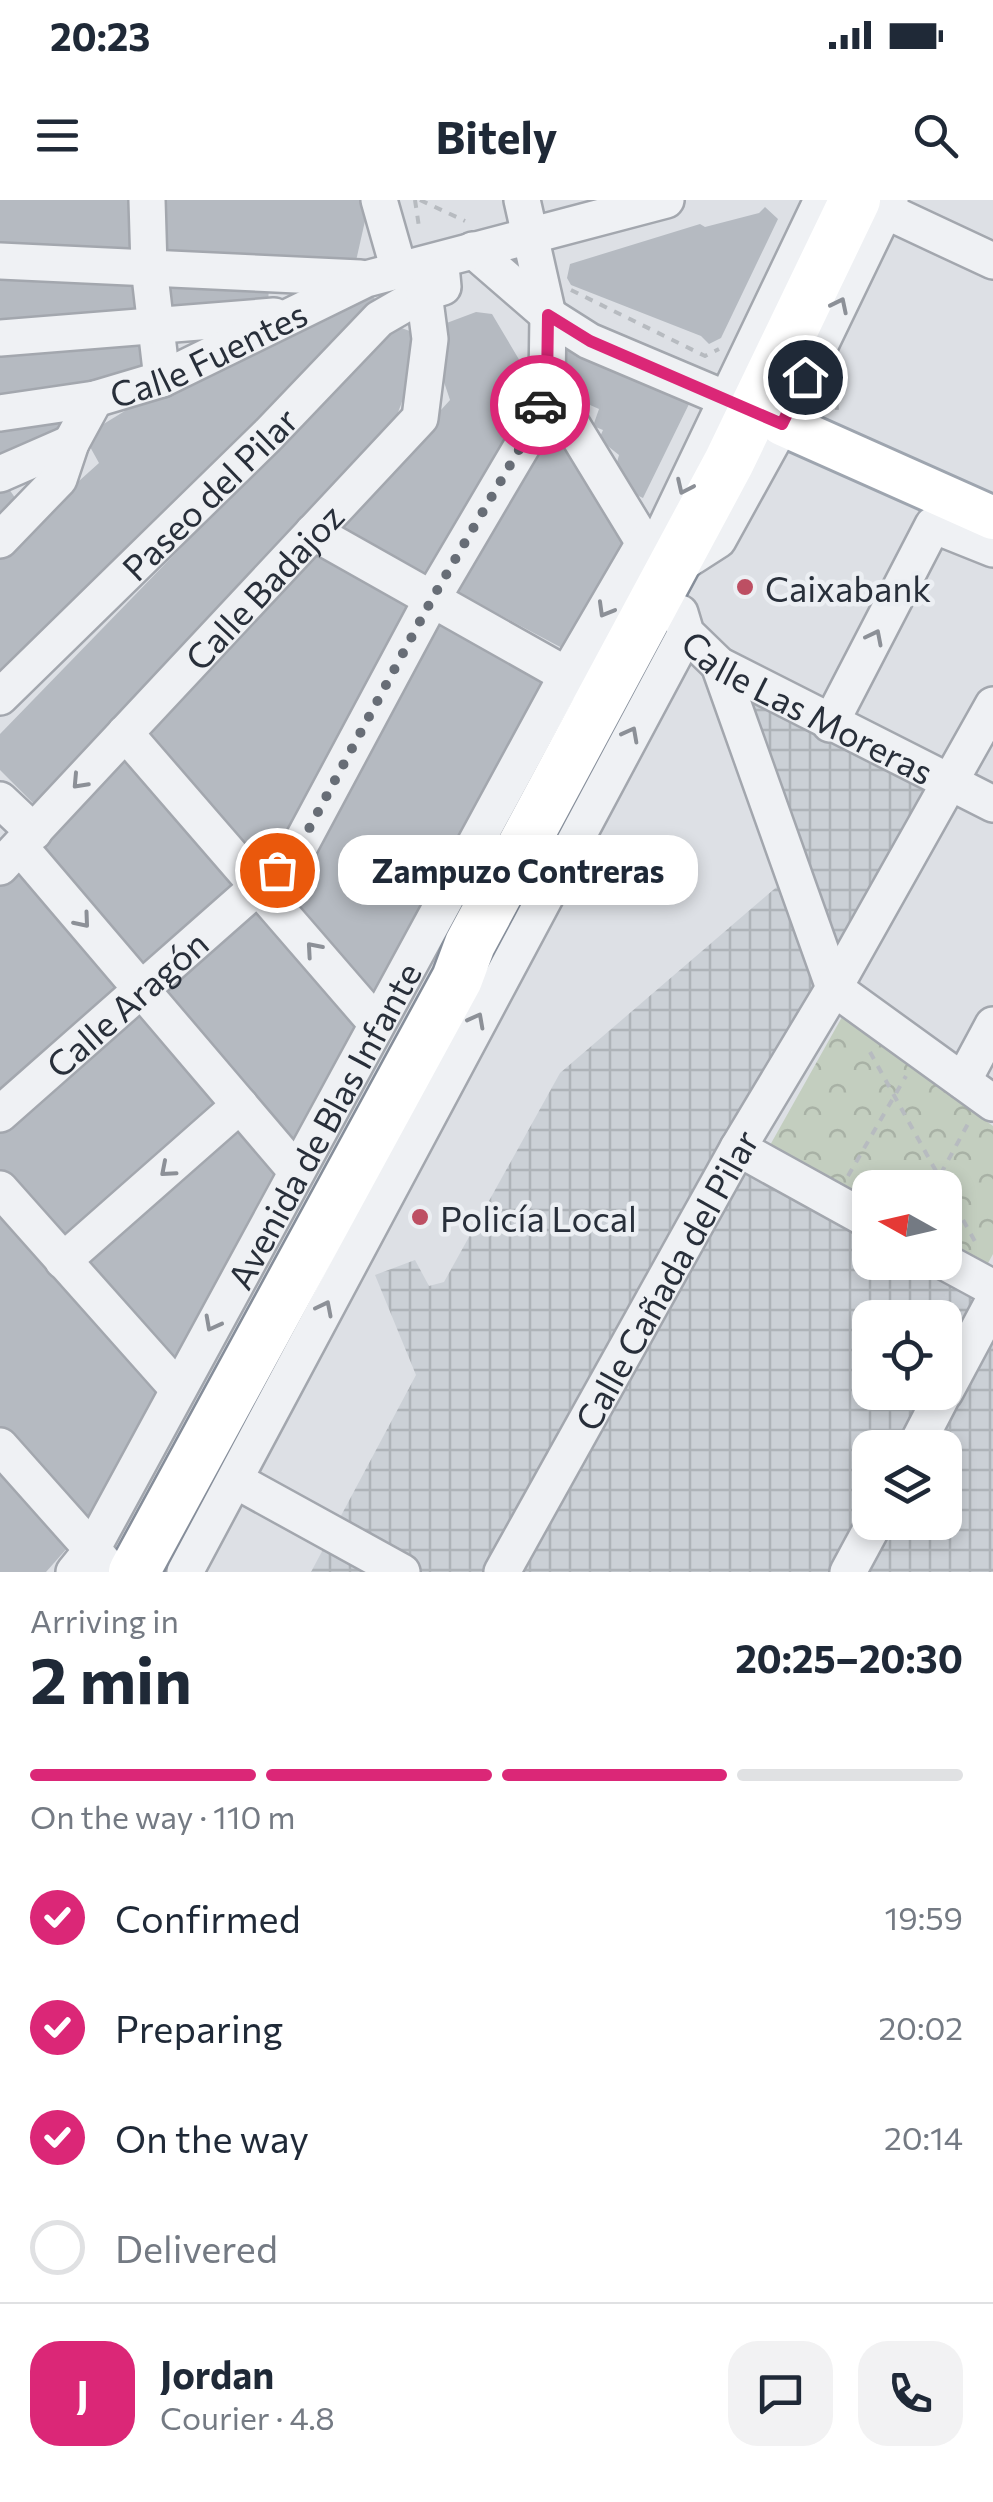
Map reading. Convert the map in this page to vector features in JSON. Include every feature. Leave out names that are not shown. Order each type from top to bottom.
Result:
[{"type":"highway","name":"Avenida de Blas Infante","points":[[106,1565],[215,1468],[449,996],[586,685],[661,579],[877,203]]},
{"type":"highway","name":"Avenida de Blas Infante","points":[[106,1565],[358,1115],[445,971],[470,944]]},
{"type":"highway","points":[[215,1468],[200,1429],[257,1323],[261,1292]]},
{"type":"main road","points":[[754,412],[993,518]]},
{"type":"street","points":[[148,200],[149,267],[162,379]]},
{"type":"street","name":"Calle Badajoz","points":[[18,849],[420,418],[430,339],[379,200]]},
{"type":"street","points":[[0,261],[408,279],[473,250],[526,216],[666,200]]},
{"type":"street","points":[[754,412],[757,341],[822,200]]},
{"type":"street","points":[[754,412],[810,366],[877,203],[993,261]]},
{"type":"street","name":"Calle Aragón","points":[[0,1114],[296,853],[432,599],[534,424],[547,384],[557,301],[526,216]]},
{"type":"street","points":[[473,250],[557,301],[590,341],[754,412]]},
{"type":"street","name":"Calle Fuentes","points":[[0,540],[35,508],[59,478],[71,443],[95,399],[162,379],[290,315],[408,279]]},
{"type":"street","name":"Paseo del Pilar","points":[[0,698],[270,434],[379,319],[408,279]]},
{"type":"street","points":[[0,338],[290,315]]},
{"type":"street","name":"Calle Las Moreras","points":[[547,384],[661,579],[720,665],[993,804]]},
{"type":"street","points":[[0,413],[95,399]]},
{"type":"street","points":[[35,508],[5,472],[71,443]]},
{"type":"street","points":[[830,724],[933,525],[993,550]]},
{"type":"street","points":[[312,532],[586,685]]},
{"type":"street","name":"Avenida de Blas Infante","points":[[106,1565],[178,1389],[376,1023],[586,685],[661,579]]},
{"type":"street","name":"Avenida de Blas Infante","points":[[185,1572],[215,1468],[410,1144],[661,579]]},
{"type":"street","points":[[720,665],[834,988],[977,1098],[993,1025]]},
{"type":"street","name":"Calle Cañada del Pilar","points":[[502,1572],[738,1148],[834,988],[993,705]]},
{"type":"street","points":[[125,733],[376,1023]]},
{"type":"street","points":[[0,800],[18,849],[296,1171]]},
{"type":"street","points":[[64,1261],[240,1106]]},
{"type":"street","points":[[738,1148],[852,1211]]},
{"type":"street","points":[[0,1189],[178,1389]]},
{"type":"street","points":[[962,1271],[993,1288]]},
{"type":"street","points":[[962,1360],[993,1302]]},
{"type":"street","points":[[0,1446],[106,1565]]},
{"type":"street","points":[[215,1468],[402,1572]]},
{"type":"street","points":[[848,1572],[865,1540]]},
{"type":"path","points":[[420,200],[458,220],[477,223],[526,216]]},
{"type":"path","points":[[557,301],[705,356],[741,334],[757,341]]},
{"type":"path","points":[[810,366],[836,378],[834,408],[842,415]]},
{"type":"path","points":[[869,1050],[936,1170]]},
{"type":"path","points":[[840,1188],[913,1064]]},
{"type":"path","points":[[942,1170],[977,1098]]},
{"type":"path","points":[[962,1218],[981,1252]]},
{"type":"shaded area","points":[[751,698],[926,791],[725,1147],[852,1219],[852,1280],[959,1280],[993,1299],[993,1572],[311,1572],[416,1375],[375,1275],[415,1260],[429,1286],[444,1282],[560,1073],[808,860]]},
{"type":"green space","points":[[842,1017],[993,1126],[993,1254],[987,1265],[962,1252],[962,1170],[852,1170],[852,1192],[769,1147]]},
{"type":"building","points":[[0,200],[136,200],[138,255],[0,248]]},
{"type":"building","points":[[155,200],[365,200],[367,212],[356,261],[155,257]]},
{"type":"building","points":[[765,207],[778,219],[721,338],[709,344],[701,336],[571,285],[567,278],[570,264],[700,224],[705,227],[759,213]]},
{"type":"building","points":[[0,273],[139,277],[142,314],[0,325]]},
{"type":"building","points":[[158,276],[269,283],[268,307],[161,312]]},
{"type":"building","points":[[368,286],[380,309],[0,683],[0,552],[99,463],[84,436],[146,398]]},
{"type":"building","points":[[476,312],[492,314],[533,383],[531,402],[429,579],[335,527],[450,400],[434,352],[444,324]]},
{"type":"building","points":[[396,326],[426,337],[393,426],[34,804],[0,770],[0,734]]},
{"type":"building","points":[[148,336],[151,369],[0,405],[0,347]]},
{"type":"building","points":[[565,347],[690,402],[643,498],[630,492],[621,477],[622,470],[616,466],[619,455],[599,439],[603,430],[593,426],[599,409],[579,400],[582,393],[565,383],[568,377],[557,368]]},
{"type":"building","points":[[57,410],[61,437],[0,466],[0,420]]},
{"type":"building","points":[[551,412],[628,534],[562,648],[453,590]]},
{"type":"building","points":[[0,476],[20,505],[0,525]]},
{"type":"building","points":[[317,546],[417,603],[279,850],[259,868],[142,735]]},
{"type":"building","points":[[438,616],[547,676],[375,995],[280,885]]},
{"type":"building","points":[[125,750],[241,883],[144,966],[36,842]]},
{"type":"building","points":[[15,866],[122,984],[0,1092],[0,882]]},
{"type":"building","points":[[257,901],[361,1024],[295,1143],[162,988]]},
{"type":"building","points":[[138,1004],[223,1101],[60,1246],[0,1173],[0,1129]]},
{"type":"building","points":[[241,1120],[283,1169],[171,1368],[77,1265]]},
{"type":"building","points":[[0,1210],[161,1388],[90,1531],[0,1426]]},
{"type":"building","points":[[0,1469],[69,1546],[46,1572],[0,1572]]},
{"type":"way so far","points":[[277,870],[296,853],[432,599],[534,424],[540,405]]},
{"type":"place","name":"Caixabank","points":[[745,587]]},
{"type":"place","name":"Zampuzo Contreras","points":[[277,870]]},
{"type":"place","name":"Policía Local","points":[[420,1217]]},
{"type":"route","points":[[540,405],[547,384],[548,315],[590,341],[782,424],[805,377]]}]
